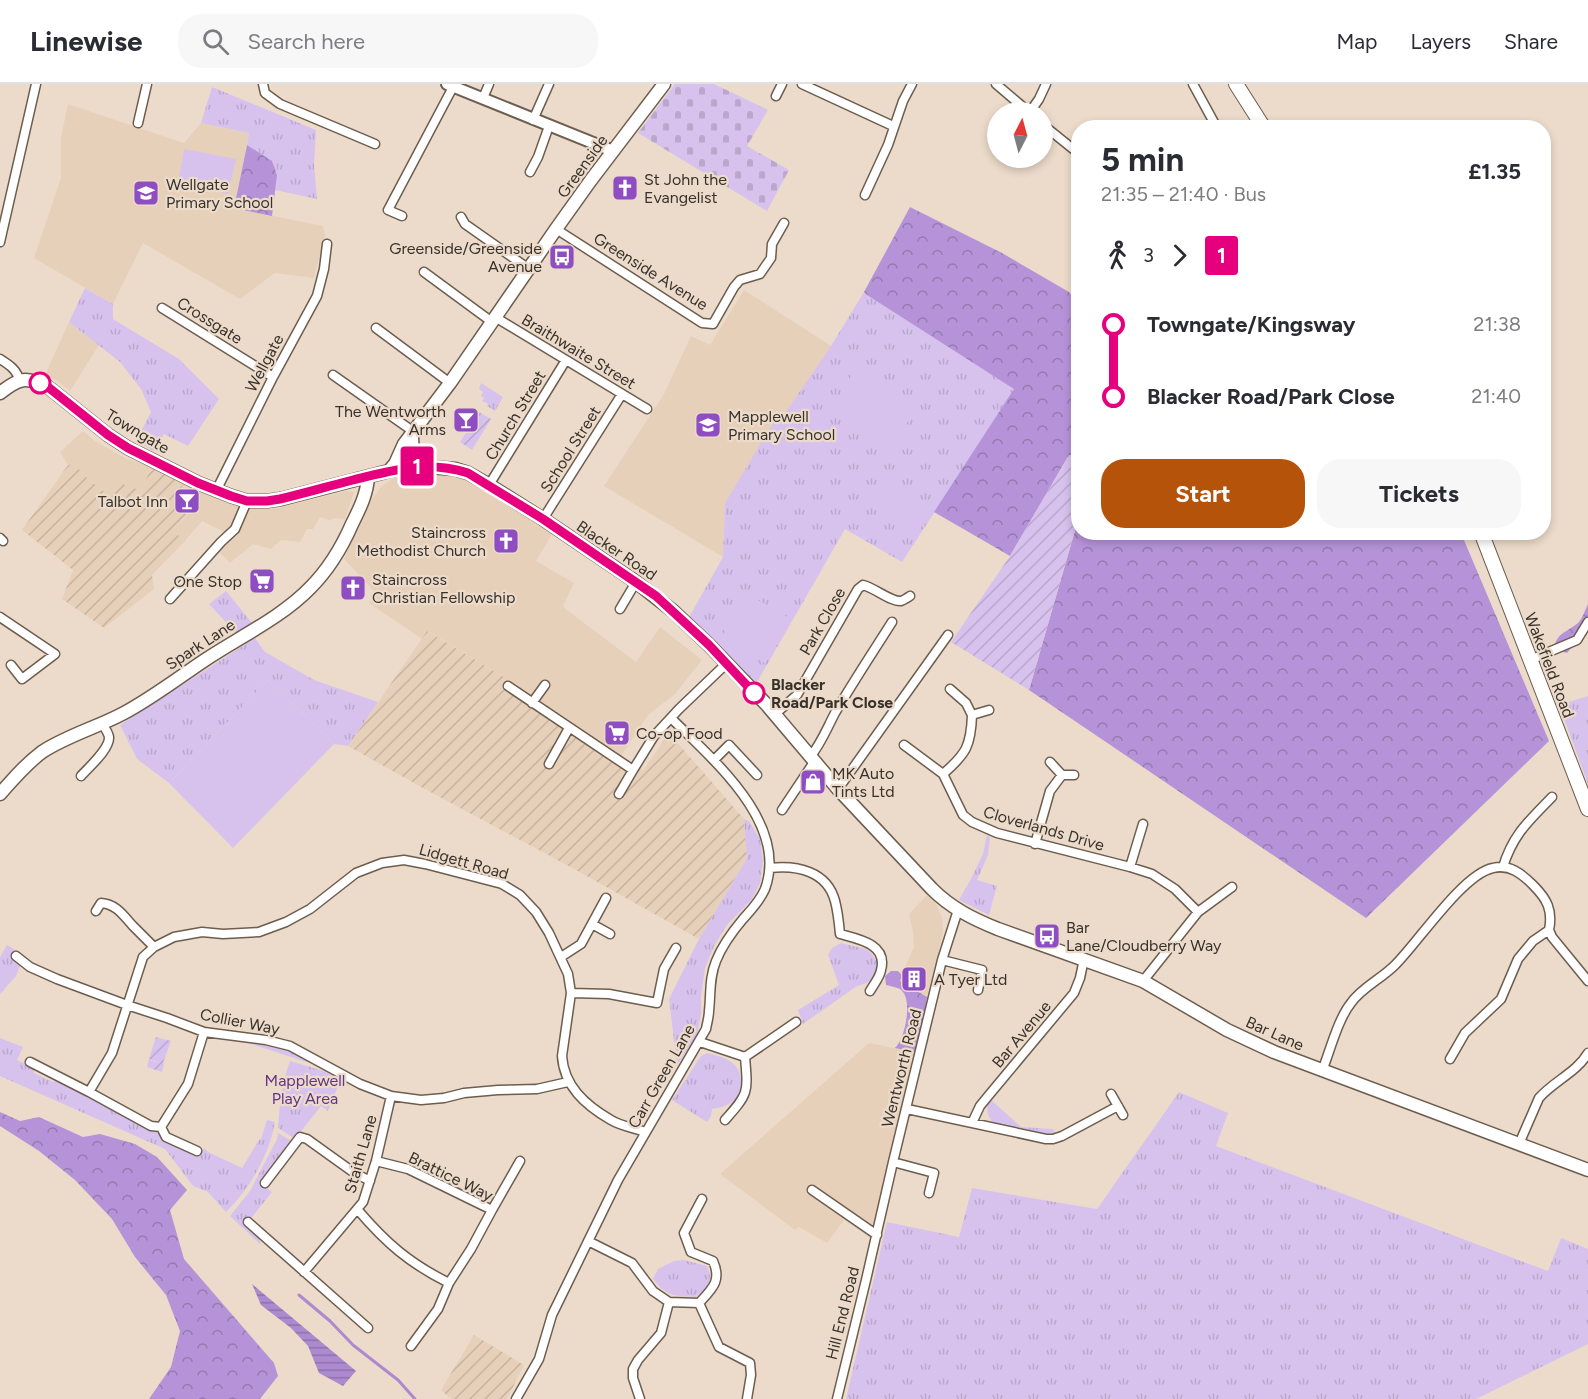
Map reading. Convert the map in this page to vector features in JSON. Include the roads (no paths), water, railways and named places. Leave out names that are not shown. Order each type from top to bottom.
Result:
[{"type":"main road","name":"Greenside","points":[[389,471],[395,464],[404,444],[450,383],[556,228],[664,84]]},
{"type":"main road","points":[[1236,84],[1259,120]]},
{"type":"main road","name":"Towngate","points":[[18,381],[33,380],[48,387],[128,448],[216,491],[247,501],[280,499],[389,471]]},
{"type":"main road","points":[[0,393],[18,381]]},
{"type":"main road","points":[[413,434],[413,458],[416,466]]},
{"type":"main road","name":"Blacker Road","points":[[389,471],[416,466],[455,469],[468,473],[543,519],[636,582],[673,611],[709,645],[775,714],[838,789],[932,889],[958,910]]},
{"type":"main road","name":"Spark Lane","points":[[0,794],[19,772],[48,748],[140,704],[207,658],[280,613],[310,588],[346,538],[362,504],[368,487],[368,477]]},
{"type":"main road","name":"Wakefield Road","points":[[1484,540],[1588,809]]},
{"type":"main road","name":"Bar Lane","points":[[958,910],[975,920],[1143,981],[1254,1044],[1588,1170]]},
{"type":"street","points":[[0,242],[3,214],[36,84]]},
{"type":"street","points":[[138,123],[147,84]]},
{"type":"street","points":[[262,84],[265,93],[280,104],[375,144]]},
{"type":"street","points":[[483,98],[489,84]]},
{"type":"street","points":[[533,120],[549,84]]},
{"type":"street","points":[[776,96],[782,84]]},
{"type":"street","points":[[802,84],[893,126]]},
{"type":"street","points":[[865,195],[912,84]]},
{"type":"street","points":[[996,84],[1017,102]]},
{"type":"street","points":[[1037,102],[1046,84]]},
{"type":"street","points":[[1193,84],[1213,120]]},
{"type":"street","points":[[402,216],[388,210],[450,85],[613,151]]},
{"type":"street","points":[[530,172],[549,126]]},
{"type":"street","points":[[1053,133],[1071,147]]},
{"type":"street","points":[[461,217],[465,224],[529,269]]},
{"type":"street","name":"Greenside Avenue","points":[[556,228],[702,323],[713,324],[740,280],[760,274],[771,258],[772,244],[784,223]]},
{"type":"street","name":"Wellgate","points":[[216,491],[316,296],[324,269],[327,244]]},
{"type":"street","points":[[424,272],[493,320]]},
{"type":"street","name":"Crossgate","points":[[162,308],[273,377]]},
{"type":"street","name":"Braithwaite Street","points":[[493,320],[566,360],[647,409]]},
{"type":"street","points":[[376,327],[450,383]]},
{"type":"street","points":[[0,359],[16,371],[19,376],[18,381]]},
{"type":"street","name":"Church Street","points":[[489,485],[566,360]]},
{"type":"street","points":[[333,375],[413,434]]},
{"type":"street","name":"School Street","points":[[543,519],[622,394]]},
{"type":"street","points":[[170,599],[235,530],[247,501]]},
{"type":"street","points":[[620,609],[636,582]]},
{"type":"street","name":"Park Close","points":[[775,714],[796,695],[858,588],[862,585],[868,586],[892,600],[900,601],[910,597]]},
{"type":"street","points":[[0,617],[55,654],[22,679],[11,666]]},
{"type":"street","points":[[782,810],[812,760],[834,715],[892,622]]},
{"type":"street","points":[[1530,660],[1577,640],[1588,622]]},
{"type":"street","points":[[838,789],[948,634]]},
{"type":"street","points":[[619,794],[654,736],[726,664]]},
{"type":"street","points":[[532,703],[544,685]]},
{"type":"street","points":[[508,686],[633,770]]},
{"type":"street","points":[[943,774],[963,755],[972,729],[972,715],[966,703],[950,689]]},
{"type":"street","points":[[972,715],[989,710]]},
{"type":"street","name":"Carr Green Lane","points":[[516,1399],[539,1359],[552,1315],[618,1180],[706,1029],[715,962],[730,935],[765,890],[770,868],[769,850],[766,837],[754,813],[745,798],[714,760],[671,718]]},
{"type":"street","points":[[81,776],[108,743],[109,735],[102,724]]},
{"type":"street","points":[[549,764],[569,728]]},
{"type":"street","points":[[714,760],[729,745],[757,775]]},
{"type":"street","name":"Cloverlands Drive","points":[[904,745],[943,774],[963,815],[972,822],[997,833],[1152,874],[1164,881],[1198,912]]},
{"type":"street","points":[[1050,762],[1062,775],[1074,775]]},
{"type":"street","points":[[1035,843],[1050,791],[1062,775]]},
{"type":"street","points":[[1503,867],[1515,836],[1552,797]]},
{"type":"street","points":[[1130,867],[1143,824]]},
{"type":"street","name":"Lidgett Road","points":[[154,947],[174,937],[202,932],[223,934],[259,932],[286,922],[310,909],[356,873],[382,863],[404,860],[502,884],[520,895],[536,912],[549,933],[568,974],[571,993],[562,1056],[568,1082]]},
{"type":"street","points":[[770,868],[787,866],[800,868],[810,871],[826,883],[835,901],[840,934],[868,942],[876,947],[880,954],[881,972],[870,991]]},
{"type":"street","points":[[1322,1071],[1351,1002],[1395,966],[1450,900],[1488,869],[1503,867],[1516,870],[1540,892],[1550,910],[1549,930],[1552,937],[1588,981]]},
{"type":"street","points":[[1143,981],[1198,912],[1232,886]]},
{"type":"street","points":[[561,957],[581,944],[606,898]]},
{"type":"street","points":[[89,1092],[112,1053],[143,957],[154,947],[121,912],[110,904],[101,903],[96,911]]},
{"type":"street","name":"Wentworth Road","points":[[877,1235],[942,960],[958,910]]},
{"type":"street","points":[[592,924],[610,934]]},
{"type":"street","points":[[1450,1059],[1465,1033],[1501,999],[1518,959],[1533,941],[1549,930]]},
{"type":"street","points":[[571,993],[609,994],[657,1003],[664,969],[676,948]]},
{"type":"street","name":"Collier Way","points":[[16,956],[30,967],[48,975],[204,1032],[266,1040],[290,1046],[360,1084],[391,1096],[421,1100],[464,1093],[537,1089],[568,1082]]},
{"type":"street","name":"Bar Avenue","points":[[972,1123],[980,1106],[1074,993],[1084,959]]},
{"type":"street","points":[[942,960],[982,970],[978,990]]},
{"type":"street","points":[[745,1058],[796,1022]]},
{"type":"street","points":[[161,1127],[188,1084],[204,1032]]},
{"type":"street","points":[[700,1042],[745,1058]]},
{"type":"street","points":[[1519,1144],[1539,1098],[1580,1064],[1588,1053]]},
{"type":"street","points":[[725,1120],[743,1100],[747,1086],[745,1058]]},
{"type":"street","points":[[30,1062],[151,1126],[161,1127]]},
{"type":"street","points":[[568,1082],[578,1096],[612,1120],[646,1132]]},
{"type":"street","points":[[1111,1094],[1123,1115]]},
{"type":"street","name":"Staith Lane","points":[[304,1272],[363,1202],[376,1161],[391,1096]]},
{"type":"street","points":[[907,1109],[1023,1135],[1053,1139],[1118,1106]]},
{"type":"street","points":[[161,1127],[166,1137],[197,1151]]},
{"type":"street","points":[[265,1182],[300,1137],[304,1137],[353,1172],[370,1181]]},
{"type":"street","name":"Brattice Way","points":[[376,1161],[408,1169],[492,1210],[450,1282],[438,1309],[411,1346]]},
{"type":"street","points":[[492,1210],[520,1161]]},
{"type":"street","points":[[893,1162],[934,1173],[929,1193]]},
{"type":"street","points":[[812,1190],[877,1235]]},
{"type":"street","points":[[588,1241],[632,1263],[653,1291],[669,1302],[699,1303],[717,1281],[717,1270],[713,1261],[691,1252],[684,1233],[702,1199]]},
{"type":"street","points":[[357,1209],[380,1236],[411,1262],[450,1282]]},
{"type":"street","points":[[248,1222],[368,1328]]},
{"type":"street","name":"Hill End Road","points":[[837,1399],[877,1235]]},
{"type":"street","points":[[640,1399],[633,1378],[633,1369],[661,1333],[669,1302]]},
{"type":"street","points":[[699,1303],[719,1347],[750,1363],[751,1375],[747,1399]]},
{"type":"waterway","points":[[299,1295],[330,1321],[353,1345],[398,1380],[415,1399]]},
{"type":"place","name":"St John the Evangelist","points":[[625,188]]},
{"type":"place","name":"Wellgate Primary School","points":[[146,193]]},
{"type":"place","name":"Greenside/Greenside Avenue","points":[[562,257]]},
{"type":"place","name":"The Wentworth Arms","points":[[466,420]]},
{"type":"place","name":"Mapplewell Primary School","points":[[708,425]]},
{"type":"place","name":"Talbot Inn","points":[[187,501]]},
{"type":"place","name":"Staincross Methodist Church","points":[[506,541]]},
{"type":"place","name":"One Stop","points":[[262,581]]},
{"type":"place","name":"Staincross Christian Fellowship","points":[[353,588]]},
{"type":"place","name":"Blacker Road/Park Close","points":[[754,693]]},
{"type":"place","name":"Co-op Food","points":[[617,733]]},
{"type":"place","name":"MK Auto Tints Ltd","points":[[813,782]]},
{"type":"place","name":"Bar Lane/Cloudberry Way","points":[[1047,936]]},
{"type":"place","name":"A Tyer Ltd","points":[[914,979]]},
{"type":"park label","name":"Mapplewell Play Area","points":[[305,1089]]}]
